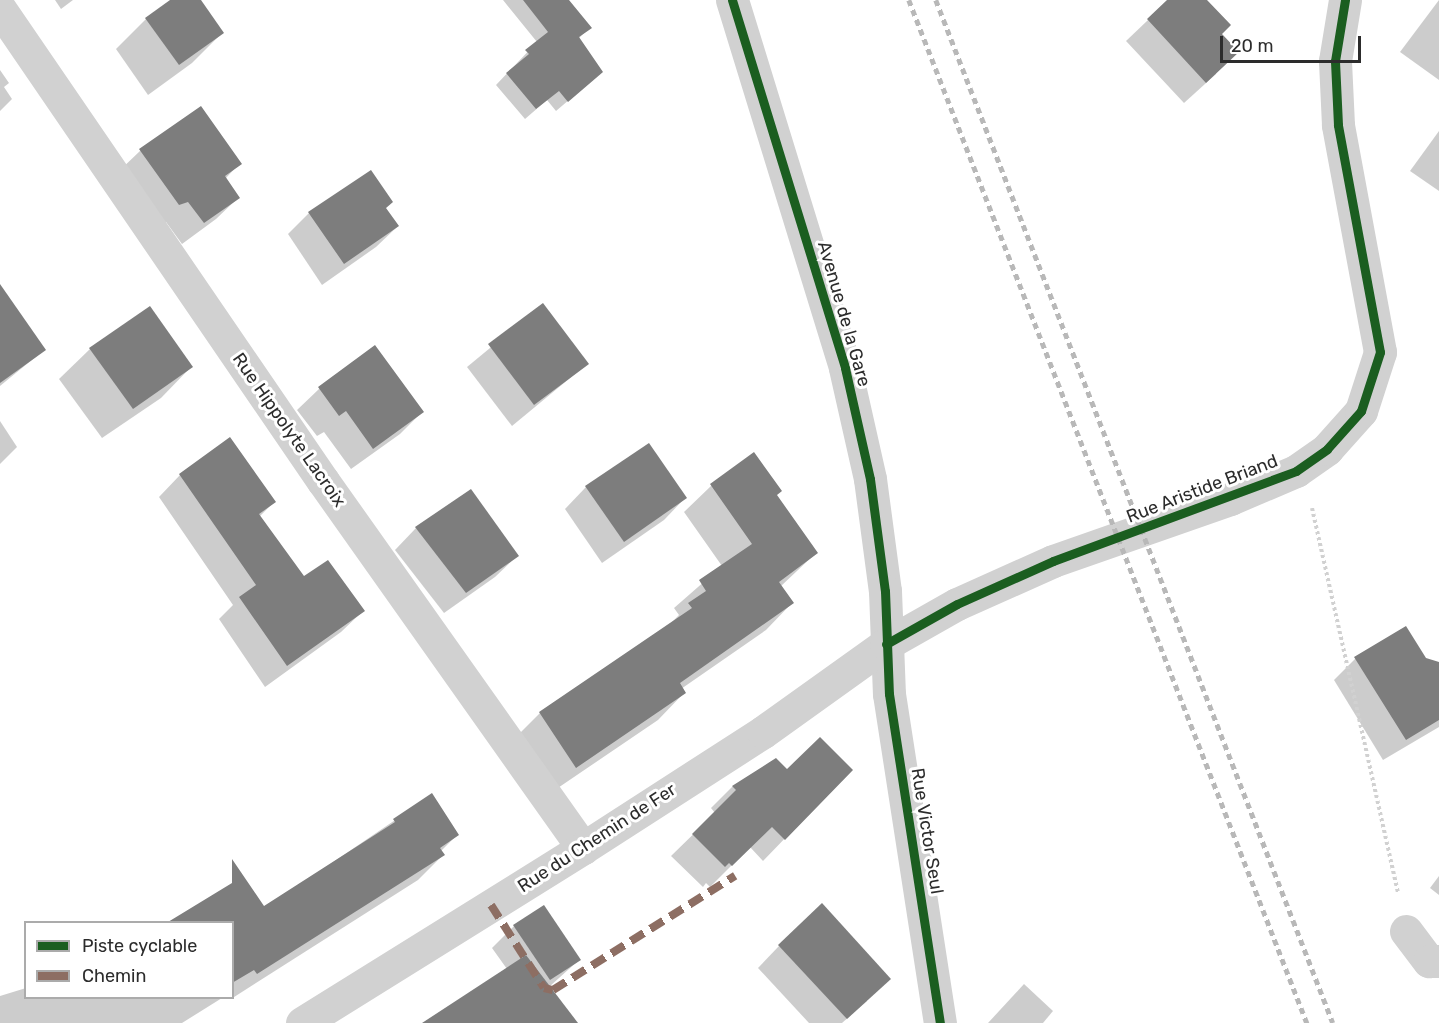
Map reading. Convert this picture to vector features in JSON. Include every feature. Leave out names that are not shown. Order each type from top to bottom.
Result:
[{"type":"street","name":"Avenue de la Gare","points":[[732,0],[845,368],[870,480],[885,591],[886,644]]},
{"type":"street","name":"Rue Aristide Briand","points":[[886,644],[957,603],[1053,561],[1296,471],[1327,449],[1361,411],[1380,352],[1338,125],[1335,61],[1345,0]]},
{"type":"street","name":"Rue Hippolyte Lacroix","points":[[0,9],[323,480],[583,848]]},
{"type":"street","name":"Rue du Chemin de Fer","points":[[302,1023],[583,848],[763,732],[886,644]]},
{"type":"street","name":"Rue Victor Seul","points":[[886,644],[889,693],[940,1023]]},
{"type":"street","points":[[1406,932],[1429,961],[1439,961]]},
{"type":"path","points":[[1296,471],[1312,506],[1406,932]]},
{"type":"building","points":[[170,0],[201,0],[224,33],[179,65],[145,18]]},
{"type":"building","points":[[523,0],[569,0],[592,28],[579,37],[603,72],[568,102],[559,91],[536,109],[506,73],[529,54],[525,50],[548,32]]},
{"type":"building","points":[[1167,0],[1207,0],[1231,25],[1222,34],[1239,52],[1206,83],[1147,19]]},
{"type":"building","points":[[201,106],[242,164],[225,176],[240,198],[204,223],[188,202],[179,205],[139,149]]},
{"type":"building","points":[[371,170],[393,202],[386,208],[399,226],[344,264],[308,212]]},
{"type":"building","points":[[0,284],[46,350],[0,383]]},
{"type":"building","points":[[543,303],[589,364],[534,405],[488,344]]},
{"type":"building","points":[[150,306],[193,367],[133,409],[89,348]]},
{"type":"building","points":[[375,345],[424,412],[373,449],[346,411],[339,416],[318,387]]},
{"type":"building","points":[[230,437],[276,502],[259,514],[304,576],[328,560],[365,611],[287,666],[239,597],[256,585],[179,474]]},
{"type":"building","points":[[649,443],[687,498],[624,542],[585,486]]},
{"type":"building","points":[[754,452],[782,491],[777,495],[818,553],[779,582],[794,603],[680,683],[686,693],[576,768],[539,712],[692,608],[688,603],[706,591],[699,580],[752,544],[710,484]]},
{"type":"building","points":[[471,489],[519,556],[466,593],[415,527]]},
{"type":"building","points":[[1406,626],[1426,658],[1439,662],[1439,720],[1406,740],[1354,657]]},
{"type":"building","points":[[820,737],[853,770],[785,840],[772,827],[732,866],[729,863],[725,867],[692,834],[736,790],[732,786],[776,758],[787,769]]},
{"type":"building","points":[[432,793],[459,835],[440,848],[445,855],[257,974],[254,970],[234,982],[234,921],[170,921],[232,883],[232,859],[264,906],[395,822],[393,819]]},
{"type":"building","points":[[822,903],[891,979],[847,1019],[778,945]]},
{"type":"building","points":[[544,905],[581,960],[550,980],[513,925]]},
{"type":"building","points":[[526,955],[578,1023],[422,1023]]},
{"type":"railway","points":[[909,0],[1307,1023]]},
{"type":"railway","points":[[936,0],[1333,1023]]},
{"type":"marked path","points":[[491,905],[544,988],[553,990],[735,876]]},
{"type":"cycle path","points":[[732,0],[845,368],[870,479],[885,591],[889,694],[940,1023]]},
{"type":"cycle path","points":[[886,644],[957,604],[1053,561],[1296,471],[1327,449],[1361,411],[1380,352],[1338,125],[1335,61],[1345,0]]}]
